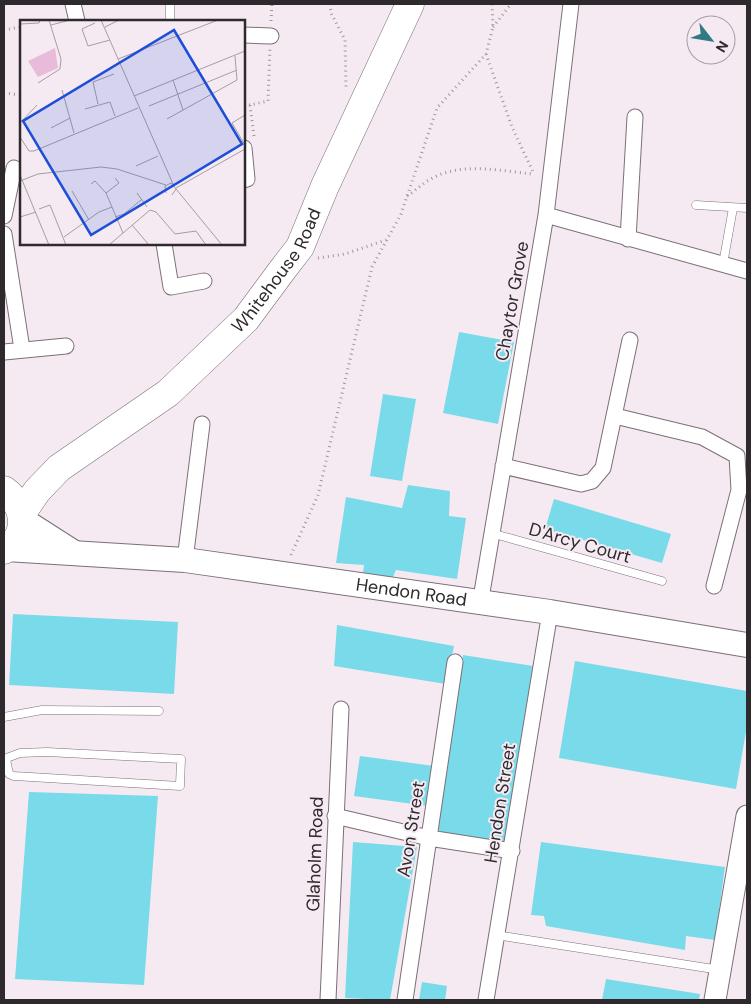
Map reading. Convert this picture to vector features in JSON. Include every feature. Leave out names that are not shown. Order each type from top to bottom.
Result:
[{"type":"highway","name":"Whitehouse Road","points":[[4,484],[59,468],[168,393],[246,319],[300,247],[359,113],[410,4]]},
{"type":"highway","name":"Whitehouse Road","points":[[5,550],[20,533],[23,517],[59,468]]},
{"type":"highway","points":[[4,490],[18,504],[23,517]]},
{"type":"main road","name":"Hendon Road","points":[[23,517],[73,552]]},
{"type":"main road","name":"Hendon Road","points":[[5,550],[73,552],[185,560],[480,604],[550,612],[747,645]]},
{"type":"street","points":[[73,4],[77,20]]},
{"type":"street","name":"Chaytor Grove","points":[[480,604],[546,216],[571,4]]},
{"type":"street","points":[[245,36],[271,36]]},
{"type":"street","points":[[628,239],[635,117]]},
{"type":"street","points":[[245,158],[247,179],[245,180]]},
{"type":"street","points":[[4,216],[13,168]]},
{"type":"street","points":[[546,216],[747,271]]},
{"type":"street","points":[[4,234],[22,349]]},
{"type":"street","points":[[164,245],[171,287],[204,281]]},
{"type":"street","points":[[503,466],[581,484],[592,481],[603,468],[630,340]]},
{"type":"street","points":[[4,352],[66,346]]},
{"type":"street","points":[[615,416],[702,436],[737,456],[739,490],[714,586]]},
{"type":"street","points":[[185,560],[202,424]]},
{"type":"street","name":"Hendon Street","points":[[486,1000],[550,612]]},
{"type":"street","name":"Avon Street","points":[[405,1000],[455,662]]},
{"type":"street","name":"Glaholm Road","points":[[328,1000],[341,709]]},
{"type":"street","points":[[335,816],[429,838],[512,851]]},
{"type":"street","points":[[714,1000],[747,816]]},
{"type":"lane","points":[[170,4],[170,20]]},
{"type":"lane","points":[[696,205],[747,208]]},
{"type":"lane","points":[[723,264],[733,208]]},
{"type":"lane","name":"D'Arcy Court","points":[[491,533],[662,581]]},
{"type":"lane","points":[[4,717],[42,710],[159,711]]},
{"type":"lane","points":[[47,752],[181,759],[180,786],[14,776],[8,774],[5,759],[20,754],[47,752]]},
{"type":"lane","points":[[496,935],[720,970]]},
{"type":"path","points":[[245,105],[268,101],[272,4]]},
{"type":"path","points":[[330,4],[332,13],[345,40],[345,86],[359,113]]},
{"type":"path","points":[[282,574],[318,495],[372,267],[402,214],[437,108],[486,54],[493,27],[492,4]]},
{"type":"path","points":[[493,27],[511,4]]},
{"type":"path","points":[[4,30],[20,27]]},
{"type":"path","points":[[486,54],[512,127],[534,174]]},
{"type":"path","points":[[4,93],[20,95]]},
{"type":"path","points":[[245,148],[255,144],[250,105]]},
{"type":"path","points":[[407,196],[430,179],[466,168],[534,174],[550,180]]},
{"type":"path","points":[[300,247],[316,258],[344,254],[387,240]]},
{"type":"building","points":[[459,332],[514,342],[498,424],[443,413]]},
{"type":"building","points":[[383,394],[416,399],[402,481],[370,476]]},
{"type":"building","points":[[408,485],[450,491],[449,516],[466,518],[457,579],[396,570],[393,577],[363,573],[364,565],[336,563],[346,497],[402,508]]},
{"type":"building","points":[[554,499],[671,534],[662,563],[545,529]]},
{"type":"building","points":[[13,614],[178,622],[174,694],[9,685]]},
{"type":"building","points":[[337,625],[454,646],[446,684],[334,666]]},
{"type":"building","points":[[463,655],[533,666],[505,842],[435,831]]},
{"type":"building","points":[[575,661],[747,691],[747,726],[736,789],[559,758]]},
{"type":"building","points":[[360,756],[434,766],[428,806],[354,796]]},
{"type":"building","points":[[29,792],[158,796],[144,985],[15,979]]},
{"type":"building","points":[[353,842],[417,847],[390,1000],[345,998]]},
{"type":"building","points":[[541,842],[725,867],[715,940],[686,936],[685,950],[546,926],[544,916],[531,915]]},
{"type":"building","points":[[606,979],[700,994],[699,1000],[602,1000]]},
{"type":"building","points":[[422,982],[447,986],[445,1000],[419,1000]]}]
